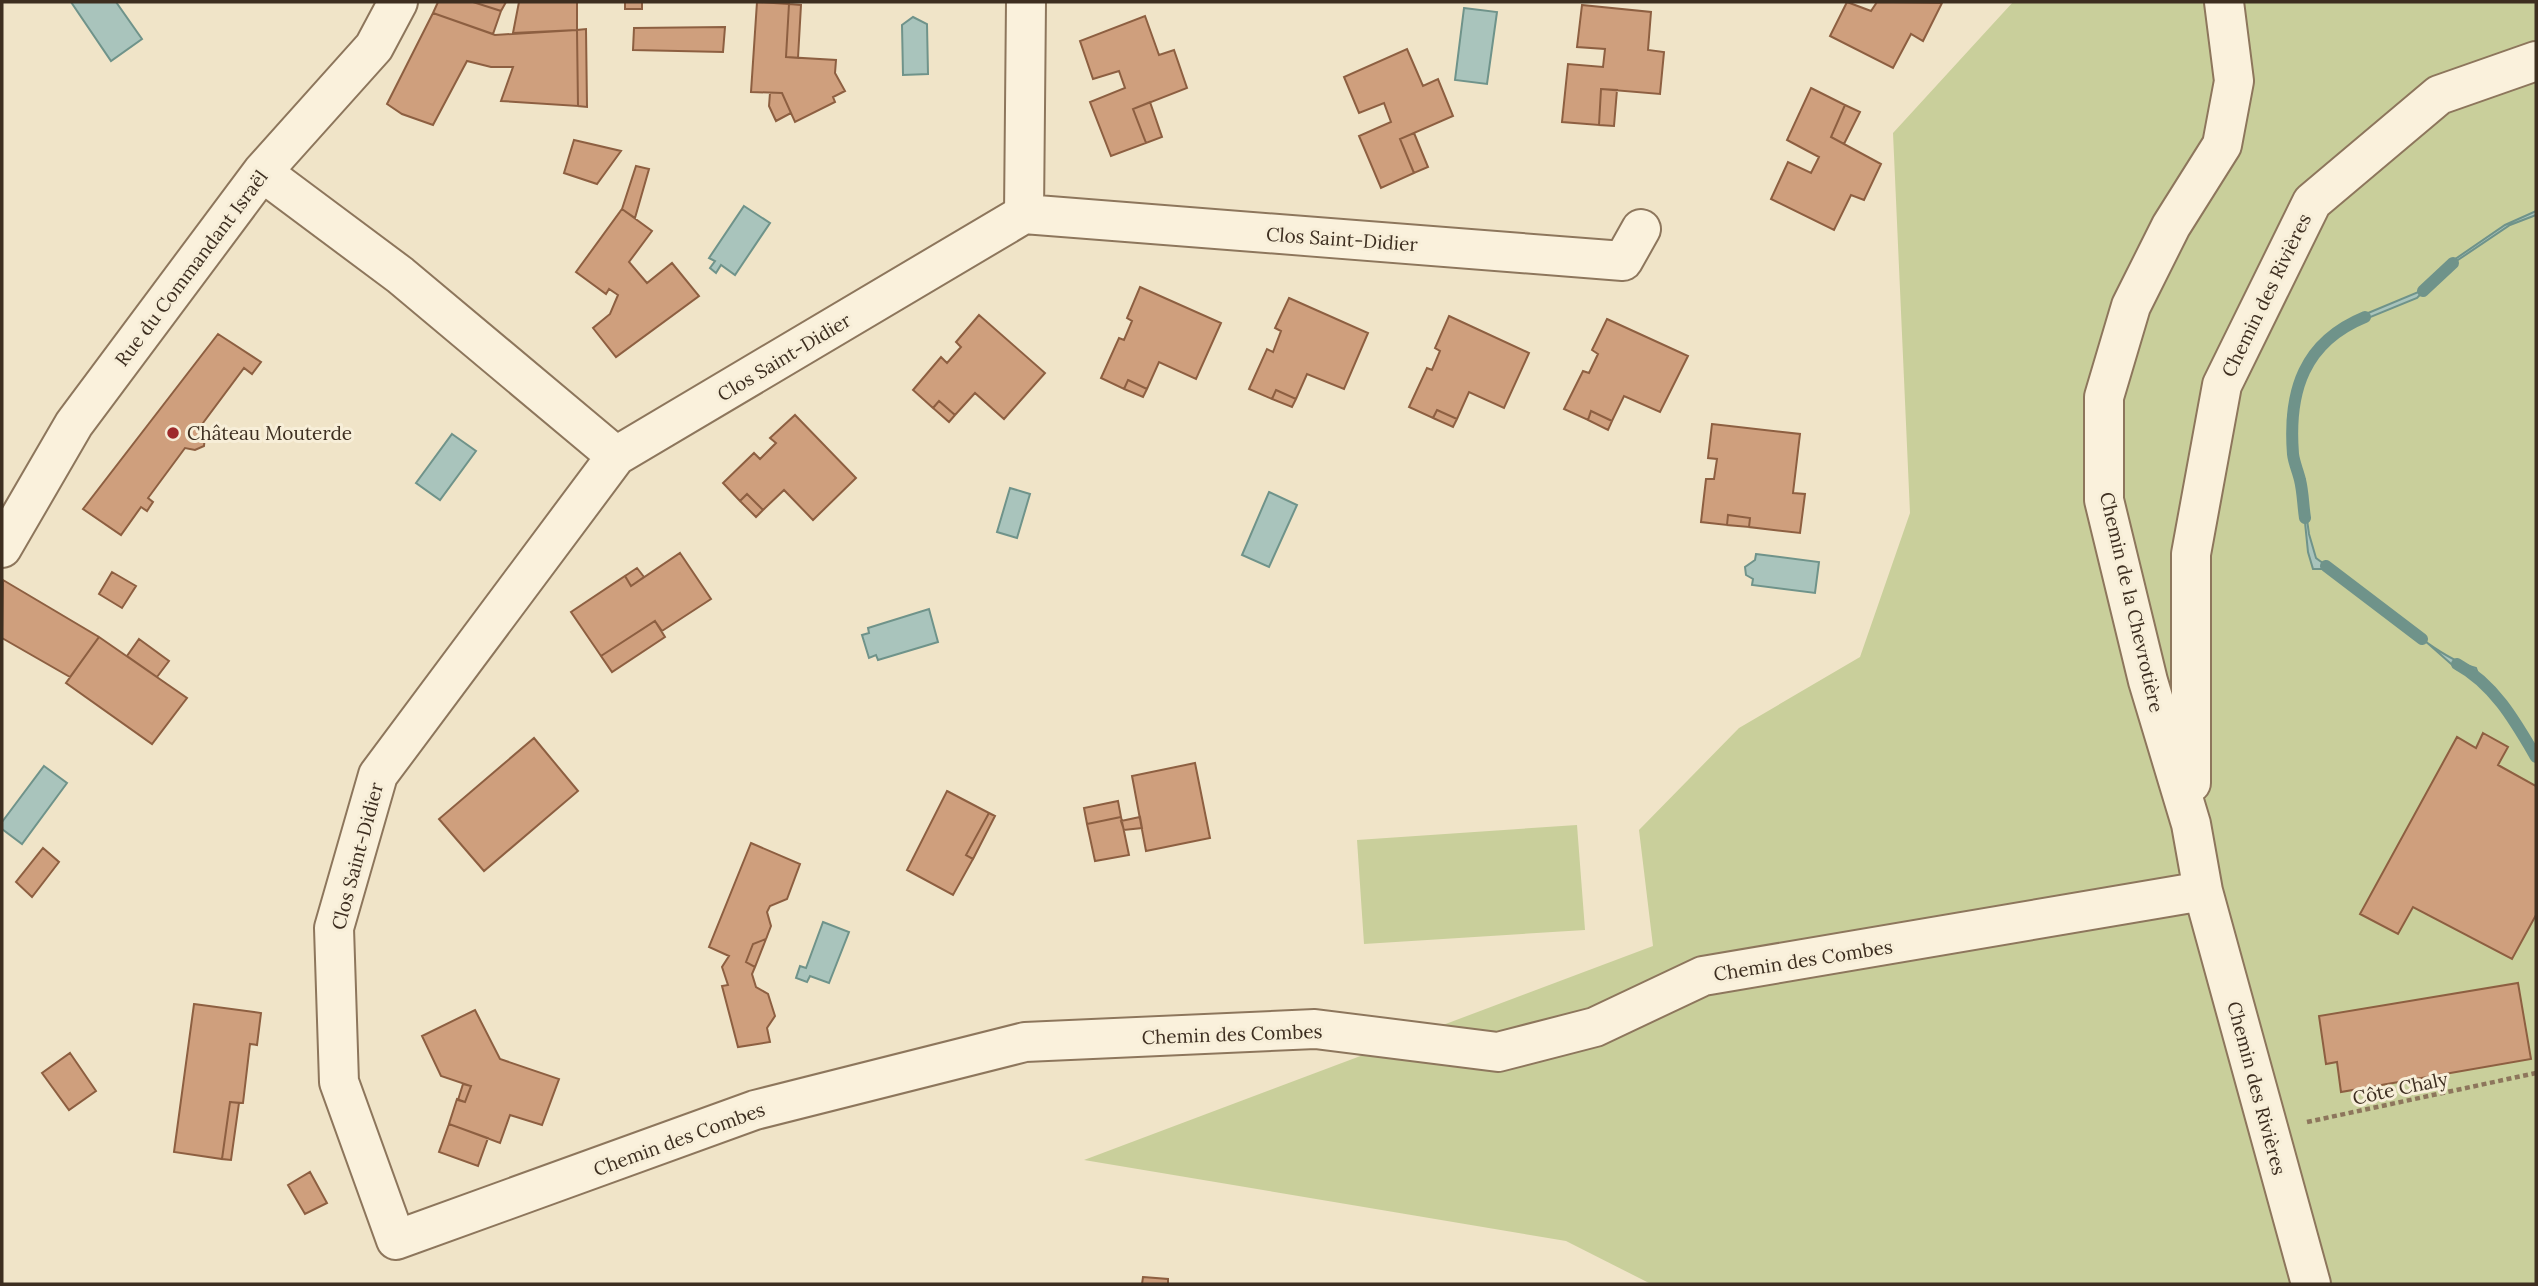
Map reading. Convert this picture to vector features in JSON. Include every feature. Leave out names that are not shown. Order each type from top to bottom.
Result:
[{"type":"street","name":"Rue du Commandant Israël","points":[[2,548],[74,424],[262,172],[374,47],[398,2]]},
{"type":"street","points":[[1024,215],[1026,2]]},
{"type":"street","name":"Chemin de la Chevrotière","points":[[2203,891],[2191,824],[2148,681],[2104,500],[2104,397],[2131,306],[2171,226],[2222,145],[2234,81],[2224,2]]},
{"type":"street","name":"Chemin des Rivières","points":[[2191,824],[2191,554],[2222,385],[2312,201],[2439,95],[2536,61]]},
{"type":"street","points":[[262,172],[400,275],[616,456]]},
{"type":"street","name":"Clos Saint-Didier","points":[[396,1240],[339,1082],[334,928],[378,775],[616,456],[1024,215],[1623,261],[1641,229]]},
{"type":"street","name":"Chemin des Rivières","points":[[2203,891],[2311,1284]]},
{"type":"street","name":"Chemin des Combes","points":[[396,1240],[755,1110],[1025,1042],[1315,1029],[1498,1052],[1595,1027],[1703,976],[2203,891]]},
{"type":"path","name":"Côte Chaly","points":[[2269,1130],[2536,1073]]},
{"type":"green space","points":[[2013,2],[2536,2],[2536,1284],[1651,1284],[1566,1241],[1084,1160],[1653,946],[1639,830],[1739,728],[1860,657],[1910,513],[1893,133]]},
{"type":"green space","points":[[1577,825],[1585,930],[1364,944],[1357,840]]},
{"type":"water","points":[[71,2],[116,2],[142,39],[111,61]]},
{"type":"water","points":[[1464,8],[1497,12],[1487,84],[1455,80]]},
{"type":"water","points":[[913,17],[927,24],[928,74],[903,75],[902,25]]},
{"type":"water","points":[[744,206],[770,223],[735,275],[721,265],[716,273],[710,268],[715,261],[709,258]]},
{"type":"water","points":[[2536,211],[2536,215],[2510,225],[2446,268],[2417,298],[2336,331],[2310,360],[2292,413],[2294,460],[2302,483],[2309,534],[2316,558],[2339,573],[2331,569],[2313,569],[2308,552],[2301,483],[2293,460],[2290,414],[2309,359],[2336,330],[2349,321],[2421,291],[2445,266],[2505,225]]},
{"type":"water","points":[[452,434],[476,451],[440,500],[416,483]]},
{"type":"water","points":[[1010,488],[1030,494],[1017,538],[997,532]]},
{"type":"water","points":[[1269,492],[1297,505],[1269,567],[1242,555]]},
{"type":"water","points":[[1756,554],[1819,562],[1815,593],[1752,585],[1753,579],[1746,575],[1745,567],[1755,560]]},
{"type":"water","points":[[2366,593],[2406,624],[2428,643],[2411,631]]},
{"type":"water","points":[[929,609],[938,642],[878,660],[876,655],[869,658],[862,635],[869,633],[868,628]]},
{"type":"water","points":[[2428,643],[2444,654],[2476,668],[2479,676],[2473,670],[2458,670]]},
{"type":"water","points":[[44,766],[67,783],[22,844],[2,829],[2,822]]},
{"type":"water","points":[[823,922],[849,932],[829,983],[810,976],[807,982],[796,978],[800,966],[806,968]]},
{"type":"building","points":[[438,2],[473,2],[501,11],[493,34],[433,13]]},
{"type":"building","points":[[473,2],[506,2],[501,11]]},
{"type":"building","points":[[519,2],[577,2],[577,30],[513,33]]},
{"type":"building","points":[[625,2],[642,2],[642,9],[625,9]]},
{"type":"building","points":[[757,2],[789,4],[786,57],[836,60],[835,73],[845,91],[833,97],[835,102],[795,122],[782,93],[751,92]]},
{"type":"building","points":[[1847,2],[1871,11],[1877,2],[1942,3],[1923,41],[1911,34],[1893,68],[1830,36]]},
{"type":"building","points":[[789,4],[801,5],[798,58],[786,57]]},
{"type":"building","points":[[1582,5],[1651,12],[1648,50],[1664,52],[1660,94],[1601,89],[1599,125],[1562,122],[1568,64],[1603,67],[1605,49],[1577,47]]},
{"type":"building","points":[[433,13],[495,35],[577,30],[578,106],[501,101],[513,67],[491,67],[467,61],[433,125],[402,114],[387,104]]},
{"type":"building","points":[[1145,16],[1159,55],[1174,50],[1187,88],[1133,109],[1146,143],[1111,156],[1090,102],[1125,88],[1119,71],[1093,79],[1080,41]]},
{"type":"building","points":[[725,27],[723,52],[633,50],[634,28]]},
{"type":"building","points":[[586,29],[587,107],[578,106],[577,30]]},
{"type":"building","points":[[1407,49],[1423,86],[1438,79],[1453,116],[1400,139],[1414,173],[1381,188],[1359,136],[1391,122],[1384,103],[1359,113],[1344,77]]},
{"type":"building","points":[[1811,88],[1845,105],[1831,137],[1881,164],[1864,200],[1851,195],[1834,230],[1771,199],[1788,162],[1811,173],[1819,157],[1787,140]]},
{"type":"building","points":[[1601,89],[1617,90],[1614,126],[1599,125]]},
{"type":"building","points":[[770,93],[782,93],[791,113],[776,121],[769,106]]},
{"type":"building","points":[[1150,102],[1162,137],[1146,143],[1133,109]]},
{"type":"building","points":[[1845,105],[1860,112],[1844,144],[1831,137]]},
{"type":"building","points":[[1414,133],[1428,167],[1414,173],[1400,139]]},
{"type":"building","points":[[574,140],[621,151],[597,184],[564,173]]},
{"type":"building","points":[[636,166],[649,169],[635,218],[622,209]]},
{"type":"building","points":[[622,209],[652,231],[629,262],[647,283],[672,263],[699,296],[616,357],[593,328],[610,314],[618,295],[609,289],[606,294],[576,272]]},
{"type":"building","points":[[1140,287],[1221,323],[1196,379],[1159,362],[1147,389],[1128,380],[1124,389],[1101,378],[1119,338],[1124,340],[1132,321],[1127,318]]},
{"type":"building","points":[[1289,298],[1368,333],[1344,389],[1307,374],[1296,399],[1276,390],[1272,399],[1249,389],[1267,349],[1273,352],[1281,331],[1275,328]]},
{"type":"building","points":[[979,315],[1045,373],[1004,419],[975,393],[955,415],[939,401],[933,408],[913,390],[941,357],[947,363],[961,347],[956,342]]},
{"type":"building","points":[[1449,316],[1529,353],[1504,408],[1469,392],[1457,419],[1437,410],[1433,418],[1409,407],[1427,368],[1432,370],[1440,351],[1435,348]]},
{"type":"building","points":[[1607,319],[1688,356],[1660,412],[1624,396],[1612,421],[1591,411],[1588,420],[1564,409],[1583,371],[1589,373],[1598,354],[1592,350]]},
{"type":"building","name":"Château Mouterde","points":[[218,334],[261,362],[252,374],[244,368],[200,427],[205,435],[204,446],[195,450],[185,448],[148,498],[153,502],[147,511],[141,507],[121,535],[83,509]]},
{"type":"building","points":[[1128,380],[1147,389],[1143,397],[1124,389]]},
{"type":"building","points":[[1276,390],[1296,399],[1292,407],[1272,399]]},
{"type":"building","points":[[939,401],[955,415],[949,422],[933,408]]},
{"type":"building","points":[[1437,410],[1457,419],[1453,427],[1433,418]]},
{"type":"building","points":[[1591,411],[1612,421],[1608,430],[1588,420]]},
{"type":"building","points":[[795,415],[856,478],[813,520],[784,490],[763,510],[747,494],[740,501],[723,483],[754,453],[760,459],[776,443],[770,438]]},
{"type":"building","points":[[1712,424],[1800,434],[1793,493],[1805,494],[1800,533],[1749,527],[1750,518],[1728,515],[1727,525],[1701,522],[1706,479],[1714,479],[1717,459],[1708,458]]},
{"type":"building","points":[[747,494],[763,510],[756,517],[740,501]]},
{"type":"building","points":[[1728,515],[1750,518],[1749,527],[1727,525]]},
{"type":"building","points":[[680,553],[711,599],[662,631],[655,621],[601,656],[571,612],[625,576],[631,586]]},
{"type":"building","points":[[637,568],[644,577],[631,586],[625,576]]},
{"type":"building","points":[[112,572],[136,586],[122,608],[99,594]]},
{"type":"building","points":[[3,580],[99,637],[70,677],[2,638]]},
{"type":"building","points":[[655,621],[665,637],[612,672],[601,656]]},
{"type":"building","points":[[99,637],[187,698],[152,744],[66,683]]},
{"type":"building","points":[[139,639],[169,661],[157,677],[127,656]]},
{"type":"building","points":[[2483,733],[2508,747],[2498,765],[2536,786],[2536,915],[2512,959],[2413,907],[2398,934],[2360,914],[2457,737],[2476,748]]},
{"type":"building","points":[[534,738],[578,791],[484,871],[439,819]]},
{"type":"building","points":[[1195,763],[1210,838],[1146,851],[1132,776]]},
{"type":"building","points":[[947,791],[989,813],[966,855],[973,859],[953,895],[907,870]]},
{"type":"building","points":[[1118,801],[1121,817],[1087,824],[1084,808]]},
{"type":"building","points":[[989,813],[995,816],[973,859],[966,855]]},
{"type":"building","points":[[1121,817],[1129,855],[1095,861],[1087,824]]},
{"type":"building","points":[[1140,817],[1142,828],[1124,830],[1121,821]]},
{"type":"building","points":[[751,843],[800,864],[787,899],[770,906],[767,912],[771,926],[766,939],[753,944],[746,962],[755,967],[752,974],[756,987],[768,994],[775,1016],[767,1028],[770,1042],[738,1047],[722,986],[728,985],[722,967],[729,956],[709,947]]},
{"type":"building","points":[[43,848],[59,862],[32,897],[16,882]]},
{"type":"building","points":[[766,939],[755,967],[746,962],[753,944]]},
{"type":"building","points":[[2518,983],[2531,1059],[2341,1092],[2337,1062],[2326,1064],[2319,1016]]},
{"type":"building","points":[[194,1004],[261,1013],[257,1045],[250,1044],[243,1103],[230,1102],[222,1159],[174,1152]]},
{"type":"building","points":[[475,1010],[500,1059],[559,1079],[542,1125],[510,1115],[500,1143],[449,1124],[457,1099],[465,1102],[471,1086],[441,1076],[422,1036]]},
{"type":"building","points":[[70,1053],[96,1091],[69,1110],[42,1073]]},
{"type":"building","points":[[463,1084],[471,1086],[465,1102],[458,1100]]},
{"type":"building","points":[[230,1102],[239,1103],[231,1160],[222,1159]]},
{"type":"building","points":[[449,1124],[488,1138],[478,1166],[439,1152]]},
{"type":"building","points":[[310,1172],[327,1203],[305,1214],[288,1185]]},
{"type":"building","points":[[1143,1277],[1168,1279],[1168,1284],[1142,1284]]},
{"type":"waterway","points":[[2423,291],[2453,263]]},
{"type":"waterway","points":[[2305,518],[2301,485],[2293,454],[2292,431],[2298,390],[2304,371],[2327,340],[2344,327],[2365,317]]},
{"type":"waterway","points":[[2326,566],[2422,639]]},
{"type":"waterway","points":[[2457,664],[2493,693],[2512,717],[2536,757]]},
{"type":"place","name":"Château Mouterde","points":[[173,433]]}]
